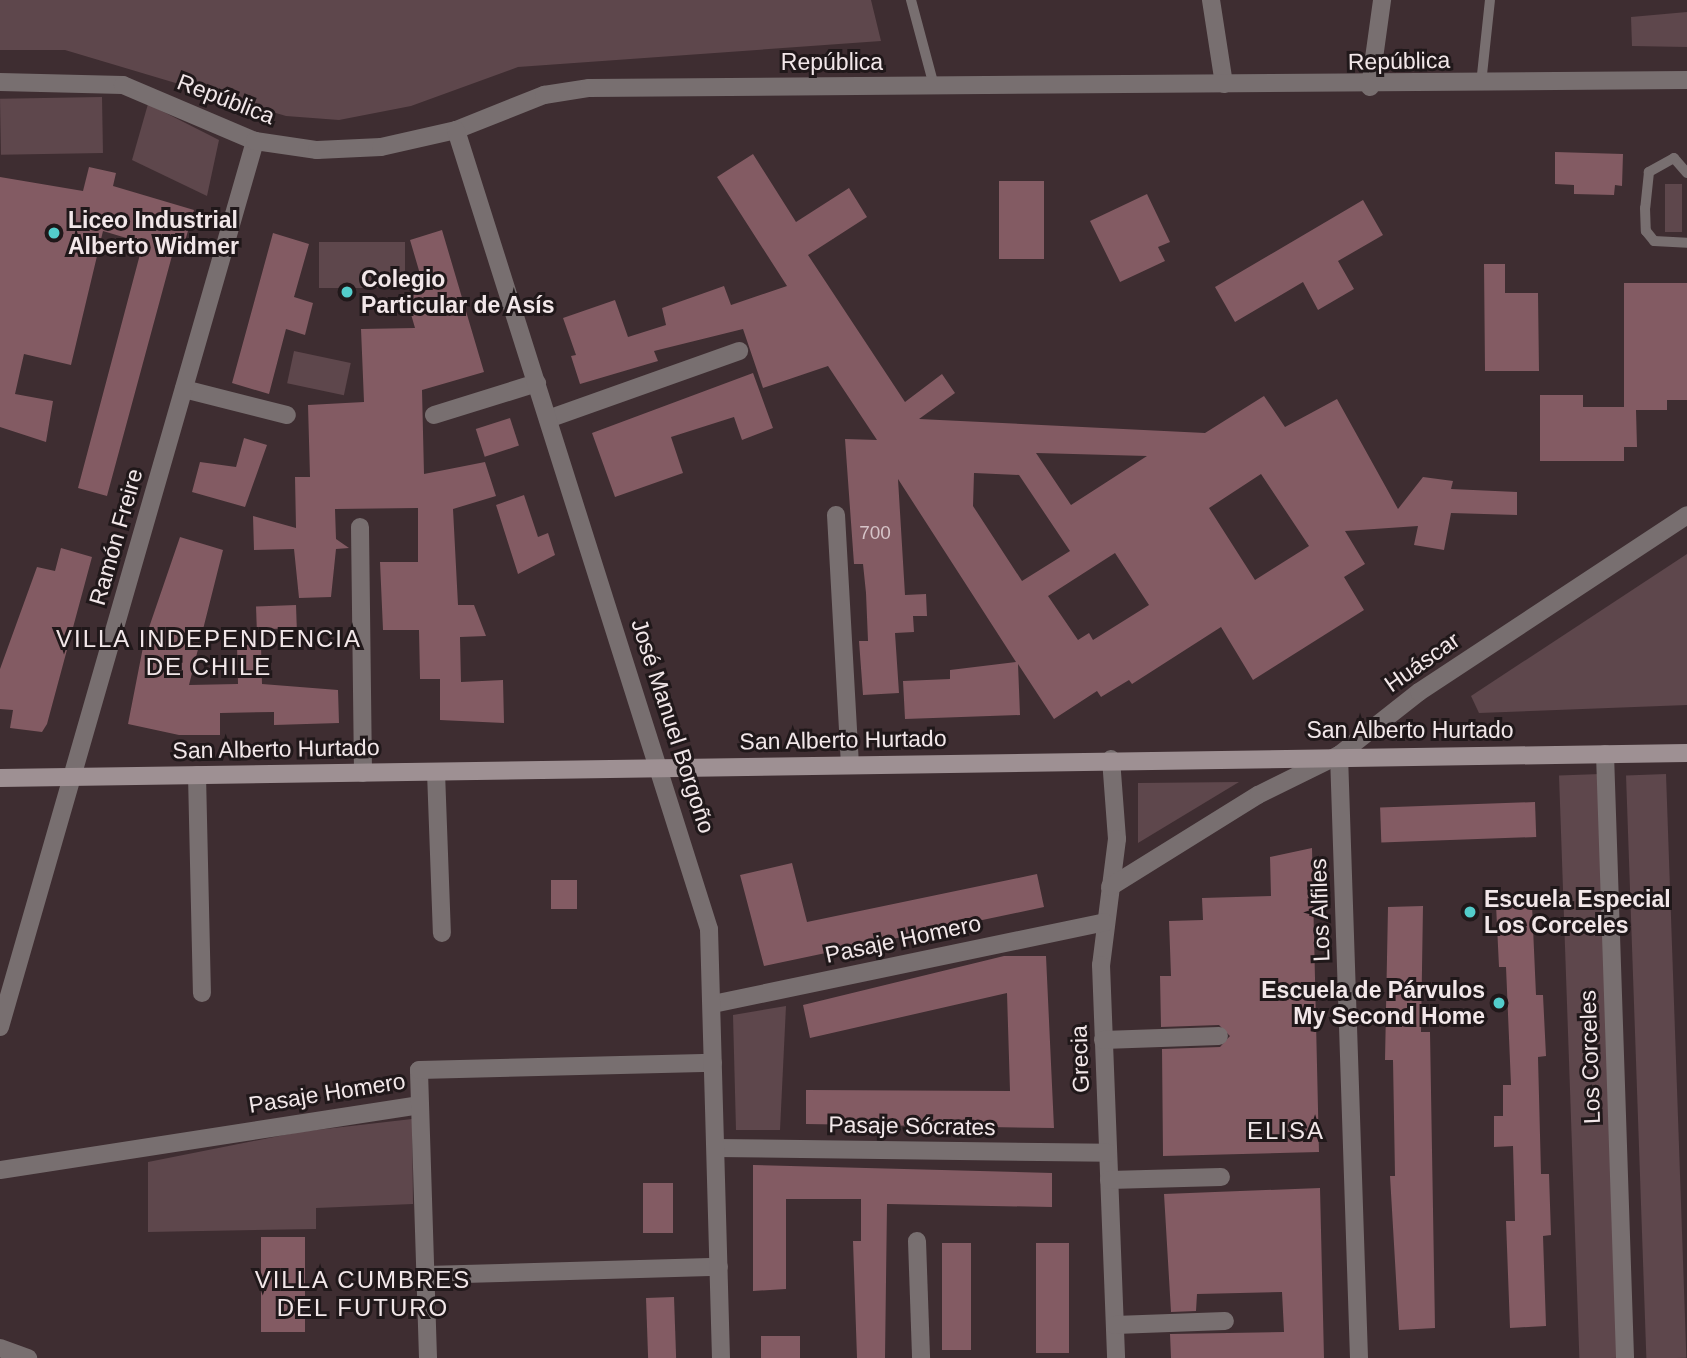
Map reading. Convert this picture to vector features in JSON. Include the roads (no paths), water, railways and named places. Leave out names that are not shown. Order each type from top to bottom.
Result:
[{"type":"main road","name":"San Alberto Hurtado","points":[[0,778],[1339,755],[1687,752]]},
{"type":"street","points":[[1211,0],[1224,84]]},
{"type":"street","points":[[1370,87],[1382,0]]},
{"type":"street","name":"República","points":[[0,82],[123,85],[255,141],[350,149],[456,130],[534,98],[589,88],[1224,84],[1370,87],[1687,80]]},
{"type":"street","name":"José Manuel Borgoño","points":[[456,130],[661,767],[706,919],[713,1004],[721,1358]]},
{"type":"street","name":"Ramón Freire","points":[[0,1027],[255,141]]},
{"type":"street","points":[[548,419],[739,351]]},
{"type":"street","points":[[434,415],[537,383]]},
{"type":"street","points":[[184,389],[287,415]]},
{"type":"street","points":[[836,515],[850,764]]},
{"type":"street","name":"Huáscar","points":[[1110,887],[1258,795],[1339,755],[1419,692],[1687,515]]},
{"type":"street","points":[[360,527],[363,773]]},
{"type":"street","name":"Los Corceles","points":[[1605,754],[1625,1358]]},
{"type":"street","name":"Los Alfiles","points":[[1339,755],[1359,1358]]},
{"type":"street","name":"Grecia","points":[[1111,759],[1117,827],[1104,922],[1103,1040],[1116,1358]]},
{"type":"street","points":[[436,772],[442,933]]},
{"type":"street","points":[[197,775],[202,993]]},
{"type":"street","name":"Pasaje Homero","points":[[713,1004],[1104,922]]},
{"type":"street","points":[[1103,1040],[1219,1036]]},
{"type":"street","name":"Pasaje Homero","points":[[0,1170],[420,1105],[419,1069],[713,1063]]},
{"type":"street","points":[[420,1105],[428,1358]]},
{"type":"street","name":"Pasaje Sócrates","points":[[716,1148],[1108,1153]]},
{"type":"street","points":[[1109,1180],[1221,1177]]},
{"type":"street","points":[[917,1241],[921,1358]]},
{"type":"street","points":[[426,1275],[719,1267]]},
{"type":"street","points":[[1115,1325],[1225,1321]]},
{"type":"street","points":[[0,1348],[28,1358]]},
{"type":"lane","points":[[911,0],[934,86]]},
{"type":"lane","points":[[1481,84],[1490,0]]},
{"type":"lane","points":[[1687,173],[1674,158],[1649,172],[1645,208],[1646,231],[1654,241],[1687,243]]},
{"type":"place","name":"Liceo Industrial Alberto Widmer","points":[[54,233]]},
{"type":"place","name":"Colegio Particular de Asís","points":[[347,292]]},
{"type":"place","name":"Escuela Especial Los Corceles","points":[[1470,912]]},
{"type":"place","name":"Escuela de Párvulos My Second Home","points":[[1499,1003]]},
{"type":"district","name":"VILLA INDEPENDENCIA DE CHILE","points":[[209,653]]},
{"type":"district","name":"ELISA","points":[[1286,1131]]},
{"type":"district","name":"VILLA CUMBRES DEL FUTURO","points":[[363,1294]]}]
